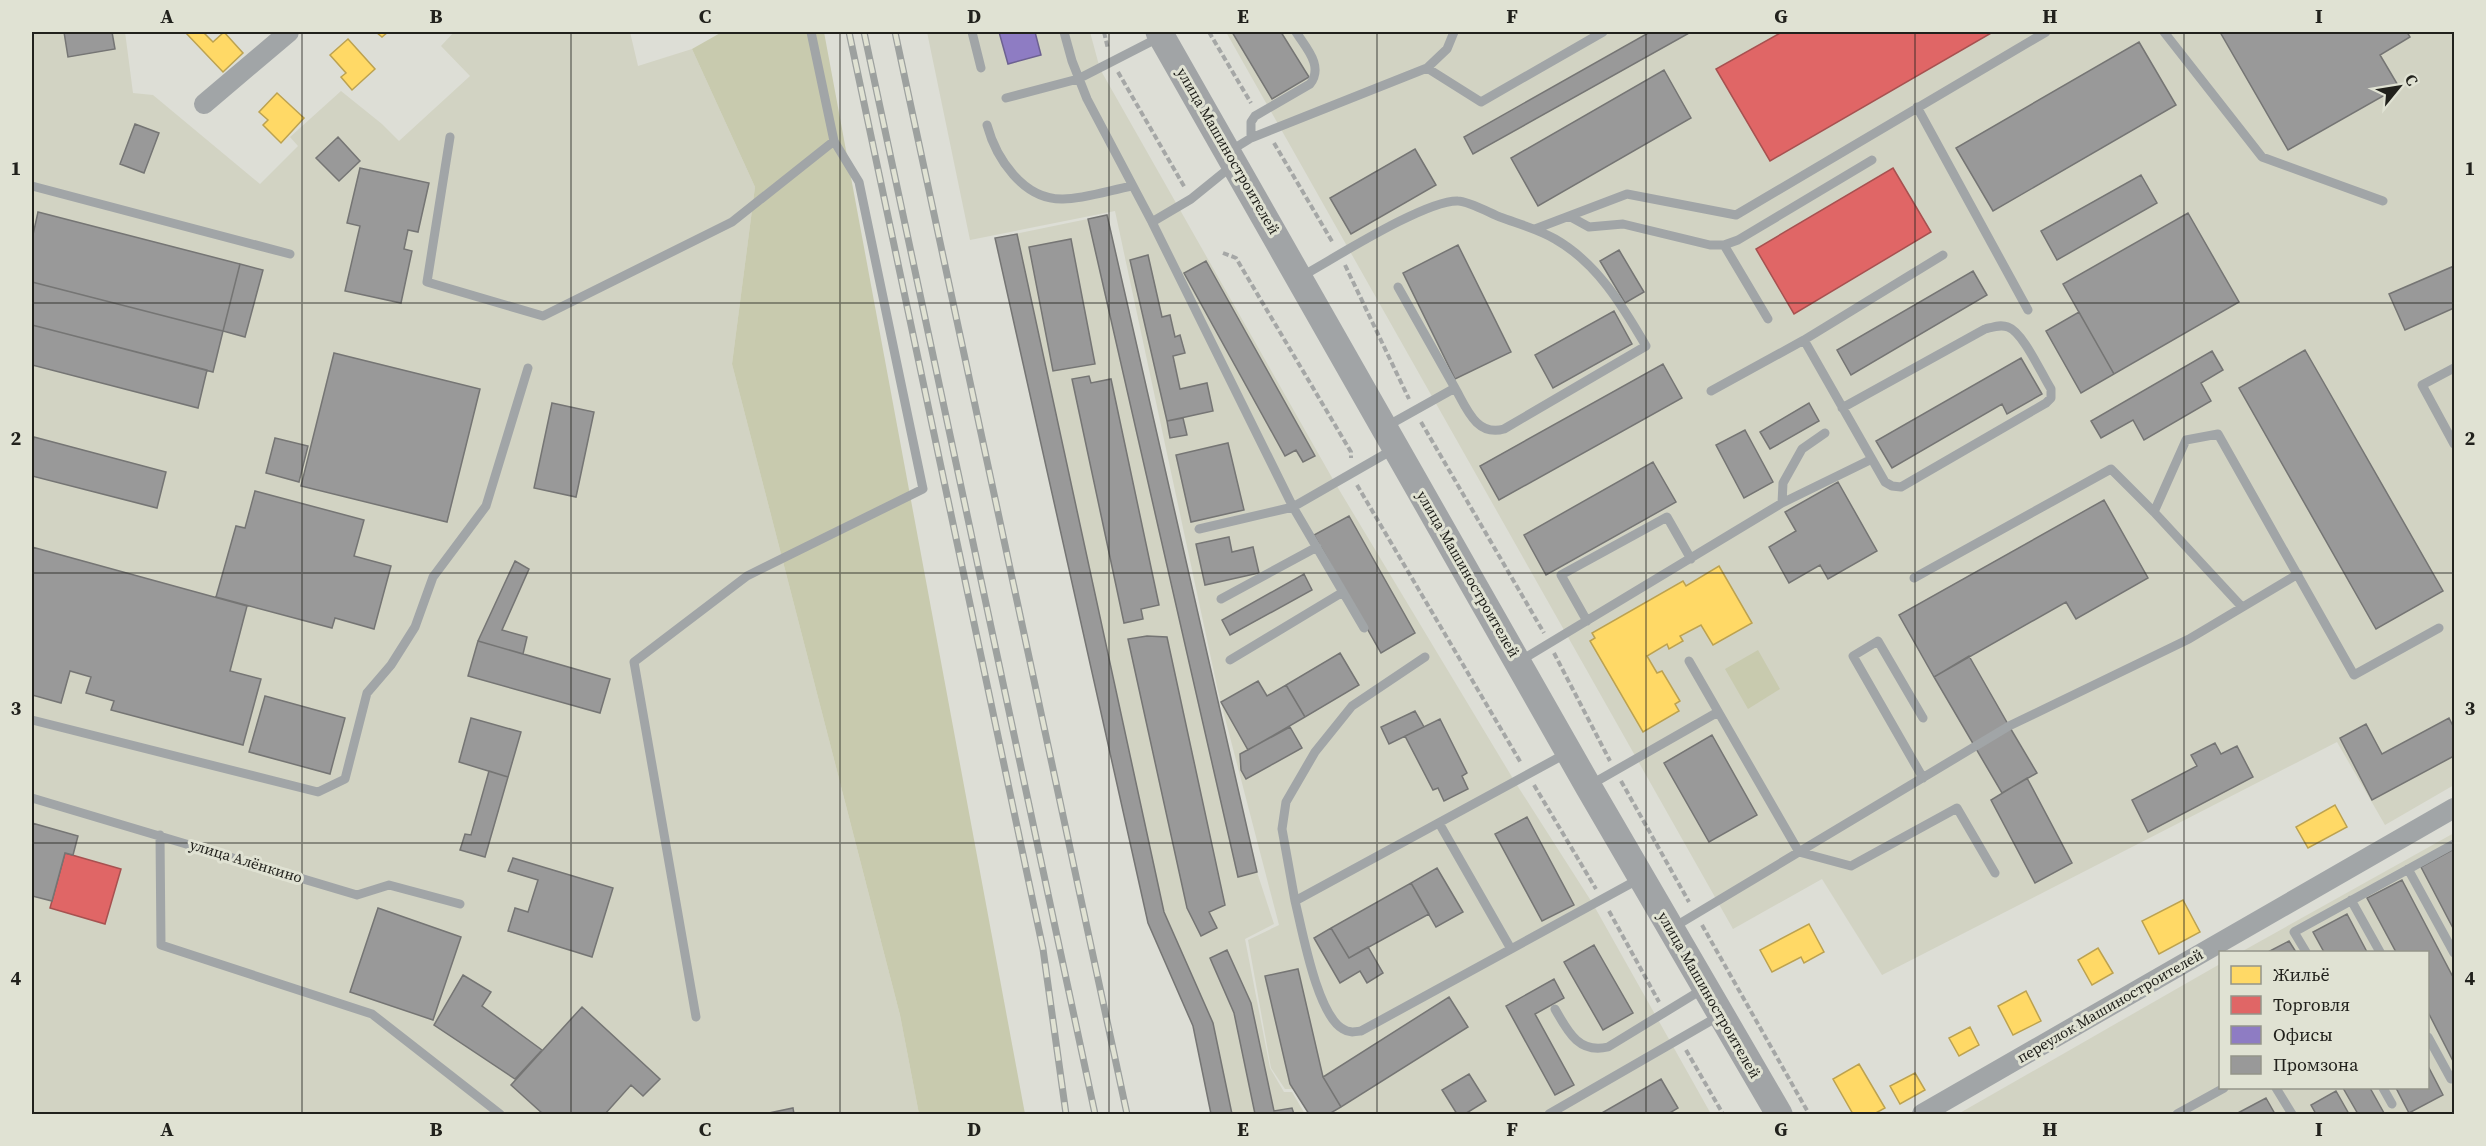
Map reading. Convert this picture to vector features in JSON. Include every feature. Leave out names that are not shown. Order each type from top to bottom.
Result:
[{"type":"main road","name":"улица Машиностроителей","points":[[1161,34],[1588,786],[1779,1114]]},
{"type":"street","points":[[204,104],[289,32]]},
{"type":"street","name":"переулок Машиностроителей","points":[[1922,1114],[2454,808]]},
{"type":"lane","points":[[696,1017],[634,662],[747,576],[923,489],[859,182],[834,141],[811,32]]},
{"type":"lane","points":[[972,32],[981,68]]},
{"type":"lane","points":[[1064,32],[1078,80],[1152,222],[1293,507],[1364,628]]},
{"type":"lane","points":[[1251,138],[1251,122],[1257,114],[1310,84],[1316,77],[1317,70],[1314,62],[1296,32]]},
{"type":"lane","points":[[1152,222],[1191,199],[1251,138],[1427,68],[1447,49],[1454,32]]},
{"type":"lane","points":[[1427,68],[1481,102],[1603,32]]},
{"type":"lane","points":[[1535,230],[1628,194],[1736,215],[2046,32]]},
{"type":"lane","points":[[2164,32],[2262,157],[2383,201]]},
{"type":"lane","points":[[1006,98],[1078,80],[1161,34]]},
{"type":"lane","points":[[1917,107],[2028,310]]},
{"type":"lane","points":[[987,125],[1003,163],[1026,186],[1042,194],[1062,199],[1132,186]]},
{"type":"lane","points":[[450,137],[427,282],[543,316],[732,222],[834,141]]},
{"type":"lane","points":[[1569,216],[1589,227],[1623,224],[1710,245],[1724,245],[1738,240],[1872,160]]},
{"type":"lane","points":[[32,186],[290,254]]},
{"type":"lane","points":[[1300,277],[1427,207],[1459,201],[1556,240],[1592,268],[1623,307],[1646,346],[1504,429],[1496,431],[1481,428],[1475,422],[1398,287]]},
{"type":"lane","points":[[1724,245],[1768,319]]},
{"type":"lane","points":[[1711,392],[1804,340],[1943,255]]},
{"type":"lane","points":[[1804,340],[1842,408],[1885,482],[1892,486],[1901,486],[2046,403],[2051,398],[2051,389],[2019,335],[2010,327],[1998,326],[1985,328],[1842,408]]},
{"type":"lane","points":[[32,720],[318,792],[345,779],[367,693],[391,665],[415,627],[433,577],[486,506],[528,368]]},
{"type":"lane","points":[[2454,368],[2422,385],[2454,444]]},
{"type":"lane","points":[[1200,529],[1293,507],[1351,474],[1391,437],[1414,410],[1455,388]]},
{"type":"lane","points":[[1782,503],[1783,483],[1802,448],[1825,434]]},
{"type":"lane","points":[[2154,512],[2186,440],[2218,434],[2354,675],[2439,628]]},
{"type":"lane","points":[[1518,662],[1782,503],[1872,459]]},
{"type":"lane","points":[[1914,578],[2111,469],[2242,607]]},
{"type":"lane","points":[[1587,621],[1561,575],[1667,517],[1691,559]]},
{"type":"lane","points":[[1221,599],[1317,547]]},
{"type":"lane","points":[[1670,929],[2009,726],[2189,639],[2298,574]]},
{"type":"lane","points":[[1230,660],[1343,592]]},
{"type":"lane","points":[[1923,718],[1878,641],[1853,656],[1923,778]]},
{"type":"lane","points":[[1425,657],[1352,706],[1315,752],[1286,802],[1282,829],[1295,901],[1311,967],[1324,1004],[1338,1026],[1352,1032],[1361,1031],[1641,878]]},
{"type":"lane","points":[[1689,661],[1799,852],[1851,866],[1957,808],[1995,873]]},
{"type":"lane","points":[[1588,786],[1718,712]]},
{"type":"lane","points":[[1295,901],[1569,752]]},
{"type":"lane","name":"улица Алёнкино","points":[[32,798],[160,834],[357,895],[389,885],[460,904]]},
{"type":"lane","points":[[1439,823],[1511,950]]},
{"type":"lane","points":[[160,834],[161,945],[372,1014],[500,1114]]},
{"type":"lane","points":[[2305,951],[2294,932],[2454,844]]},
{"type":"lane","points":[[2408,869],[2454,953]]},
{"type":"lane","points":[[2351,900],[2379,951]]},
{"type":"lane","points":[[1555,1010],[1570,1035],[1578,1043],[1588,1048],[1598,1049],[1608,1047],[1706,988]]},
{"type":"lane","points":[[1549,1114],[1721,1015]]},
{"type":"lane","points":[[2429,1040],[2451,1079]]},
{"type":"lane","points":[[2177,1114],[2222,1089]]},
{"type":"lane","points":[[2277,1089],[2292,1114]]},
{"type":"lane","points":[[2384,1089],[2392,1104]]},
{"type":"path","points":[[1104,32],[1112,62],[1191,199]]},
{"type":"path","points":[[1209,32],[1257,114]]},
{"type":"path","points":[[1267,132],[1340,255],[1414,410],[1549,643],[1615,770],[1809,1114]]},
{"type":"path","points":[[1222,253],[1236,258],[1351,452],[1351,474],[1602,899],[1665,1013]]},
{"type":"path","points":[[1680,1039],[1723,1114]]},
{"type":"shaded area","points":[[32,32],[125,32],[133,93],[153,95],[260,184],[298,146],[290,137],[341,91],[399,141],[470,76],[441,46],[454,32],[630,32],[638,66],[692,49],[755,187],[732,364],[900,1015],[919,1114],[32,1114]]},
{"type":"shaded area","points":[[927,32],[1090,32],[1100,69],[1335,483],[1515,782],[1593,904],[1711,1114],[1309,1114],[1295,1089],[1285,1089],[1271,1068],[1248,940],[1279,925],[1218,691],[1115,211],[970,240]]},
{"type":"shaded area","points":[[1226,32],[2454,32],[2454,785],[2385,825],[2337,742],[1882,975],[1822,879],[1733,929]]},
{"type":"shaded area","points":[[1107,215],[1257,872],[1274,924],[1245,939],[1270,1068],[1284,1092],[1292,1092],[1305,1114],[1211,1114],[1193,1026],[1148,923],[995,238]]},
{"type":"shaded area","points":[[2454,833],[2454,1114],[1958,1114],[2219,965],[2219,1089],[2429,1089],[2429,951],[2243,951]]},
{"type":"green space","points":[[722,32],[824,32],[1025,1114],[919,1114],[900,1015],[732,364],[755,187],[692,49]]},
{"type":"green space","points":[[1758,650],[1780,689],[1748,709],[1725,669]]},
{"type":"building: Жильё","points":[[185,32],[203,32],[213,42],[224,32],[243,53],[223,72]]},
{"type":"building: Жильё","points":[[376,32],[388,32],[382,37]]},
{"type":"building: Жильё","points":[[348,39],[375,69],[352,90],[341,77],[346,73],[330,55]]},
{"type":"building: Жильё","points":[[277,93],[304,118],[281,143],[263,125],[268,120],[259,112]]},
{"type":"building: Жильё","points":[[1719,566],[1752,623],[1713,645],[1701,625],[1680,636],[1683,641],[1669,649],[1667,644],[1647,656],[1657,673],[1662,671],[1680,701],[1675,704],[1679,711],[1643,732],[1590,641],[1595,638],[1592,633],[1683,581],[1686,586]]},
{"type":"building: Жильё","points":[[2335,805],[2347,827],[2308,848],[2296,827]]},
{"type":"building: Жильё","points":[[2183,900],[2200,932],[2159,954],[2142,921]]},
{"type":"building: Жильё","points":[[1809,924],[1824,952],[1804,963],[1801,957],[1772,972],[1760,950]]},
{"type":"building: Жильё","points":[[2098,948],[2113,973],[2092,985],[2078,960]]},
{"type":"building: Жильё","points":[[2026,991],[2041,1021],[2013,1035],[1998,1006]]},
{"type":"building: Жильё","points":[[1970,1027],[1979,1045],[1959,1056],[1949,1038]]},
{"type":"building: Жильё","points":[[1859,1064],[1885,1108],[1874,1114],[1853,1114],[1833,1079]]},
{"type":"building: Жильё","points":[[1915,1073],[1925,1090],[1900,1104],[1890,1086]]},
{"type":"building: Торговля","points":[[1782,32],[1993,32],[1770,161],[1716,69]]},
{"type":"building: Торговля","points":[[1893,168],[1931,232],[1794,314],[1756,249]]},
{"type":"building: Торговля","points":[[65,853],[121,869],[105,924],[50,908]]},
{"type":"building: Офисы","points":[[999,32],[1035,32],[1041,55],[1008,64]]},
{"type":"building: Промзона","points":[[64,32],[112,32],[115,49],[68,57]]},
{"type":"building: Промзона","points":[[1232,32],[1281,32],[1309,77],[1272,99]]},
{"type":"building: Промзона","points":[[1650,32],[1691,32],[1473,154],[1464,137]]},
{"type":"building: Промзона","points":[[2220,32],[2407,32],[2410,37],[2380,55],[2399,87],[2288,150]]},
{"type":"building: Промзона","points":[[2139,42],[2176,105],[1993,211],[1956,148]]},
{"type":"building: Промзона","points":[[1664,70],[1691,118],[1538,206],[1511,158]]},
{"type":"building: Промзона","points":[[135,124],[159,133],[144,173],[120,164]]},
{"type":"building: Промзона","points":[[338,137],[360,161],[339,181],[316,158]]},
{"type":"building: Промзона","points":[[1415,149],[1436,185],[1351,234],[1330,198]]},
{"type":"building: Промзона","points":[[360,168],[429,183],[418,232],[408,230],[404,249],[412,251],[401,303],[345,291],[360,226],[347,223]]},
{"type":"building: Промзона","points":[[2141,175],[2157,203],[2057,260],[2041,231]]},
{"type":"building: Промзона","points":[[38,212],[240,264],[223,331],[32,282],[32,239]]},
{"type":"building: Промзона","points":[[2188,213],[2239,302],[2114,374],[2063,284]]},
{"type":"building: Промзона","points":[[1107,215],[1257,872],[1238,877],[1088,219]]},
{"type":"building: Промзона","points":[[1017,234],[1164,912],[1213,1023],[1232,1114],[1211,1114],[1193,1026],[1148,923],[995,238]]},
{"type":"building: Промзона","points":[[1071,239],[1095,364],[1053,371],[1029,247]]},
{"type":"building: Промзона","points":[[1458,245],[1511,352],[1455,379],[1403,273]]},
{"type":"building: Промзона","points":[[1619,250],[1644,292],[1625,303],[1600,261]]},
{"type":"building: Промзона","points":[[1148,255],[1162,317],[1170,315],[1175,337],[1180,335],[1185,353],[1173,356],[1180,389],[1207,383],[1213,411],[1167,421],[1130,260]]},
{"type":"building: Промзона","points":[[1206,261],[1315,456],[1303,462],[1296,450],[1285,456],[1184,273]]},
{"type":"building: Промзона","points":[[240,264],[263,270],[245,337],[223,331]]},
{"type":"building: Промзона","points":[[2454,266],[2454,308],[2405,330],[2389,294]]},
{"type":"building: Промзона","points":[[1973,271],[1987,295],[1851,375],[1837,350]]},
{"type":"building: Промзона","points":[[32,282],[223,331],[213,372],[32,325]]},
{"type":"building: Промзона","points":[[1614,311],[1632,344],[1553,388],[1535,355]]},
{"type":"building: Промзона","points":[[2079,312],[2114,374],[2081,393],[2046,331]]},
{"type":"building: Промзона","points":[[32,325],[207,370],[198,408],[32,365]]},
{"type":"building: Промзона","points":[[2305,350],[2443,591],[2376,629],[2239,388]]},
{"type":"building: Промзона","points":[[2212,351],[2223,370],[2201,383],[2211,401],[2144,440],[2133,420],[2101,438],[2091,421]]},
{"type":"building: Промзона","points":[[334,353],[480,389],[447,522],[301,486]]},
{"type":"building: Промзона","points":[[2021,358],[2042,394],[2007,414],[2002,404],[1892,468],[1876,441]]},
{"type":"building: Промзона","points":[[1663,364],[1682,398],[1499,500],[1480,466]]},
{"type":"building: Промзона","points":[[1089,376],[1091,383],[1111,379],[1159,605],[1141,609],[1143,619],[1124,623],[1072,379]]},
{"type":"building: Промзона","points":[[552,403],[594,412],[576,497],[534,488]]},
{"type":"building: Промзона","points":[[1809,403],[1819,421],[1770,449],[1760,432]]},
{"type":"building: Промзона","points":[[1183,418],[1187,435],[1170,438],[1167,421]]},
{"type":"building: Промзона","points":[[1745,430],[1773,482],[1744,498],[1716,445]]},
{"type":"building: Промзона","points":[[34,437],[166,472],[157,508],[32,476]]},
{"type":"building: Промзона","points":[[275,438],[308,446],[299,482],[266,473]]},
{"type":"building: Промзона","points":[[1228,443],[1244,510],[1191,522],[1176,455]]},
{"type":"building: Промзона","points":[[1653,462],[1676,502],[1546,575],[1524,535]]},
{"type":"building: Промзона","points":[[1838,482],[1877,551],[1828,579],[1820,565],[1789,583],[1769,547],[1796,531],[1785,512]]},
{"type":"building: Промзона","points":[[255,491],[364,520],[354,556],[391,566],[374,629],[335,618],[332,628],[216,597],[236,526],[245,528]]},
{"type":"building: Промзона","points":[[2104,500],[2148,578],[2076,619],[2066,602],[1934,677],[1899,615]]},
{"type":"building: Промзона","points":[[1349,516],[1415,633],[1381,653],[1314,535]]},
{"type":"building: Промзона","points":[[1229,537],[1232,552],[1253,547],[1259,573],[1205,585],[1196,544]]},
{"type":"building: Промзона","points":[[32,547],[247,606],[230,671],[261,679],[243,745],[111,710],[114,701],[86,693],[91,677],[70,671],[61,703],[32,695]]},
{"type":"building: Промзона","points":[[515,561],[529,569],[502,630],[527,637],[523,654],[478,641]]},
{"type":"building: Промзона","points":[[1304,574],[1312,590],[1230,635],[1222,620]]},
{"type":"building: Промзона","points":[[1147,636],[1167,637],[1225,905],[1209,912],[1217,928],[1201,936],[1187,908],[1128,639]]},
{"type":"building: Промзона","points":[[478,641],[610,679],[600,713],[468,676]]},
{"type":"building: Промзона","points":[[1340,653],[1359,685],[1305,717],[1286,685]]},
{"type":"building: Промзона","points":[[1969,656],[2009,726],[1975,747],[1934,677]]},
{"type":"building: Промзона","points":[[1258,681],[1267,696],[1286,685],[1305,717],[1248,750],[1221,702]]},
{"type":"building: Промзона","points":[[265,696],[345,718],[330,774],[249,752]]},
{"type":"building: Промзона","points":[[1415,711],[1424,727],[1389,744],[1381,727]]},
{"type":"building: Промзона","points":[[471,718],[521,732],[508,777],[459,762]]},
{"type":"building: Промзона","points":[[2449,718],[2454,728],[2454,756],[2372,800],[2340,738],[2366,724],[2382,754]]},
{"type":"building: Промзона","points":[[1440,719],[1467,773],[1462,776],[1468,789],[1444,801],[1438,788],[1433,790],[1405,736]]},
{"type":"building: Промзона","points":[[2009,726],[2037,773],[2002,793],[1975,747]]},
{"type":"building: Промзона","points":[[1290,727],[1302,748],[1246,779],[1241,770],[1240,754]]},
{"type":"building: Промзона","points":[[1712,735],[1757,815],[1709,842],[1664,763]]},
{"type":"building: Промзона","points":[[2215,743],[2221,754],[2237,746],[2253,777],[2148,832],[2132,800],[2197,766],[2191,755]]},
{"type":"building: Промзона","points":[[489,771],[508,777],[485,857],[460,850],[465,834],[471,835]]},
{"type":"building: Промзона","points":[[2027,778],[2072,863],[2035,883],[1991,800]]},
{"type":"building: Промзона","points":[[1527,817],[1574,905],[1542,921],[1495,834]]},
{"type":"building: Промзона","points":[[32,823],[78,836],[73,855],[65,853],[52,901],[32,896]]},
{"type":"building: Промзона","points":[[2454,849],[2454,930],[2421,867]]},
{"type":"building: Промзона","points":[[513,858],[613,888],[592,957],[508,931],[515,908],[528,912],[538,880],[508,871]]},
{"type":"building: Промзона","points":[[1437,868],[1463,912],[1436,927],[1411,883]]},
{"type":"building: Промзона","points":[[2402,880],[2454,979],[2454,1063],[2429,1014],[2429,951],[2395,951],[2367,898]]},
{"type":"building: Промзона","points":[[1411,883],[1429,914],[1349,958],[1331,928]]},
{"type":"building: Промзона","points":[[378,908],[461,937],[433,1020],[350,992]]},
{"type":"building: Промзона","points":[[2347,914],[2366,951],[2323,951],[2313,932]]},
{"type":"building: Промзона","points":[[1331,928],[1349,958],[1368,947],[1383,973],[1367,983],[1360,971],[1340,983],[1314,938]]},
{"type":"building: Промзона","points":[[2289,941],[2295,951],[2270,951]]},
{"type":"building: Промзона","points":[[1594,945],[1633,1013],[1603,1030],[1564,962]]},
{"type":"building: Промзона","points":[[1227,950],[1251,1003],[1274,1111],[1292,1108],[1294,1114],[1255,1114],[1234,1013],[1210,958]]},
{"type":"building: Промзона","points":[[1298,969],[1323,1077],[1341,1107],[1329,1114],[1309,1114],[1290,1084],[1265,976]]},
{"type":"building: Промзона","points":[[463,975],[491,992],[482,1006],[542,1050],[515,1079],[434,1025]]},
{"type":"building: Промзона","points":[[1554,979],[1564,998],[1535,1014],[1574,1085],[1555,1095],[1506,1006]]},
{"type":"building: Промзона","points":[[1449,997],[1468,1027],[1341,1107],[1323,1077]]},
{"type":"building: Промзона","points":[[582,1007],[660,1079],[643,1096],[631,1085],[605,1114],[543,1114],[511,1085]]},
{"type":"building: Промзона","points":[[2429,1068],[2443,1095],[2409,1113],[2397,1089],[2429,1089]]},
{"type":"building: Промзона","points":[[1469,1074],[1486,1101],[1465,1114],[1457,1114],[1442,1090]]},
{"type":"building: Промзона","points":[[1661,1079],[1678,1108],[1668,1114],[1600,1114]]},
{"type":"building: Промзона","points":[[2344,1089],[2371,1089],[2384,1113],[2358,1114]]},
{"type":"building: Промзона","points":[[2336,1091],[2349,1114],[2316,1114],[2311,1105]]},
{"type":"building: Промзона","points":[[2266,1098],[2275,1114],[2236,1114]]},
{"type":"building: Промзона","points":[[793,1108],[794,1114],[764,1114]]},
{"type":"railway","points":[[849,32],[1043,949],[1066,1114]]},
{"type":"railway","points":[[864,32],[1095,1114]]},
{"type":"railway","points":[[895,32],[1127,1114]]}]
